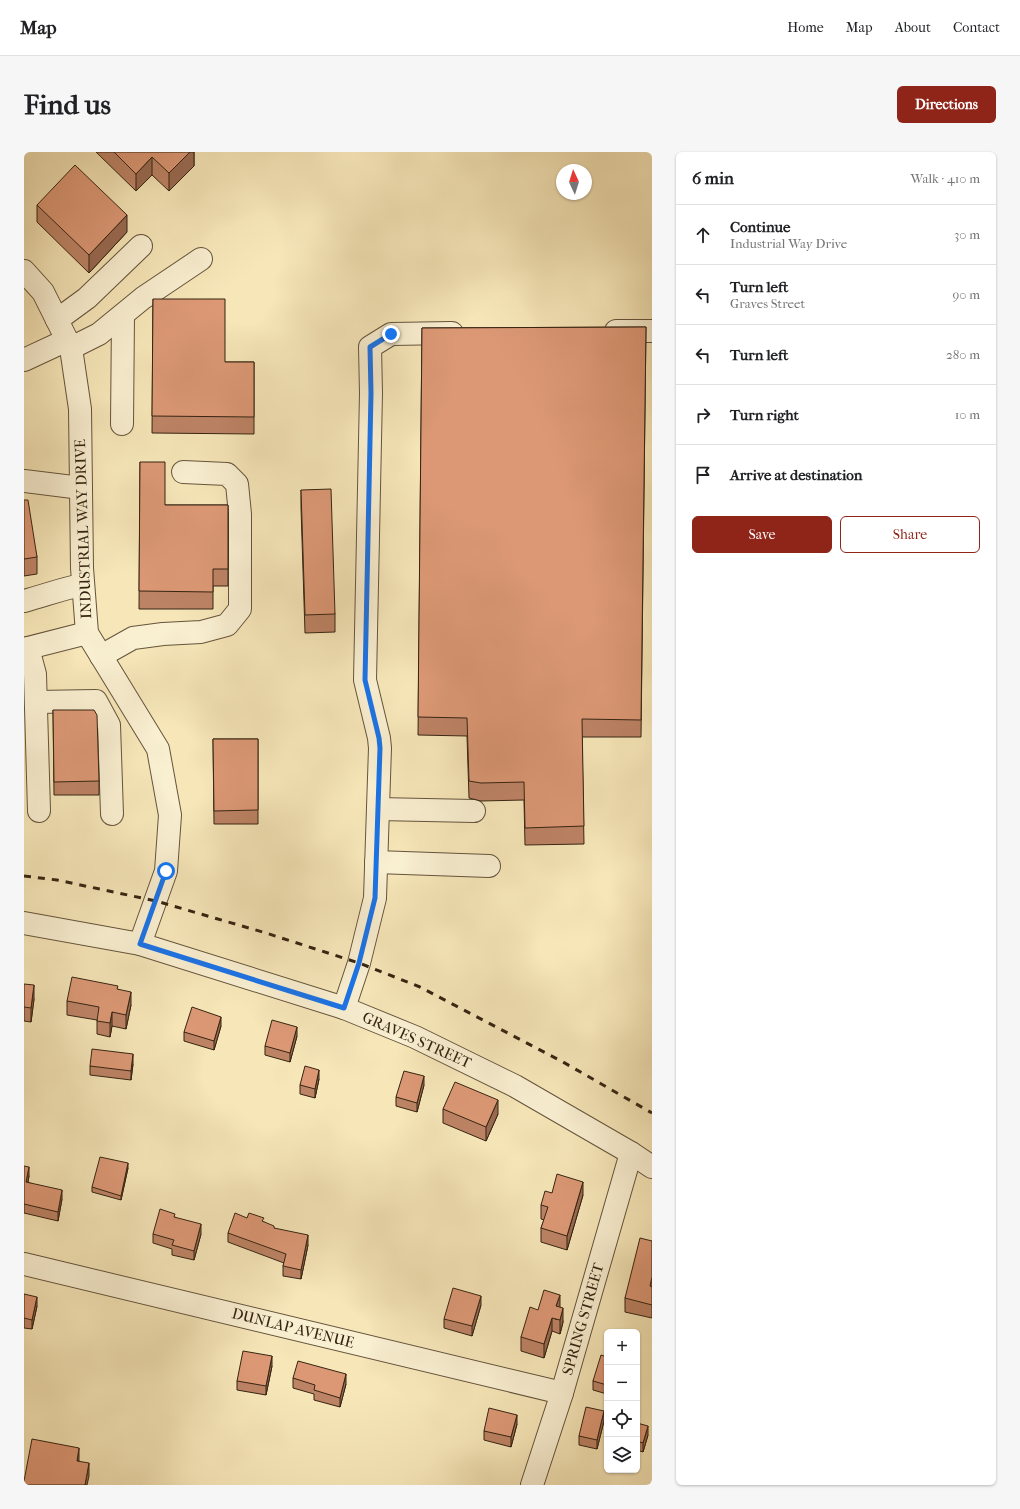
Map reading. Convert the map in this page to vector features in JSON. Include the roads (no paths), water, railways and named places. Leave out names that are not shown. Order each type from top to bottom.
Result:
[{"type":"street","points":[[57,320],[87,298],[141,246]]},
{"type":"street","points":[[24,360],[98,334],[143,298],[200,259]]},
{"type":"street","name":"INDUSTRIAL WAY DRIVE","points":[[24,271],[44,292],[69,344],[80,409],[83,585],[87,633],[158,749],[170,815],[166,871],[140,944]]},
{"type":"street","points":[[122,424],[123,314]]},
{"type":"street","points":[[597,332],[652,331]]},
{"type":"street","points":[[344,1008],[359,963],[375,898],[380,748],[365,680],[371,393],[370,347],[391,334],[470,333]]},
{"type":"street","points":[[101,656],[133,638],[163,634],[201,632],[227,625],[240,609],[240,514],[237,484],[227,474],[183,472]]},
{"type":"street","points":[[24,481],[81,488]]},
{"type":"street","points":[[24,601],[41,597],[65,588],[83,585]]},
{"type":"street","points":[[39,811],[35,674],[26,649],[87,633]]},
{"type":"street","points":[[36,702],[96,701],[109,725],[112,814]]},
{"type":"street","points":[[378,809],[474,811]]},
{"type":"street","points":[[376,862],[489,866]]},
{"type":"street","name":"GRAVES STREET","points":[[24,922],[140,944],[344,1008],[415,1037],[515,1086],[631,1153],[652,1167]]},
{"type":"street","name":"SPRING STREET","points":[[532,1485],[562,1393],[631,1153]]},
{"type":"street","name":"DUNLAP AVENUE","points":[[24,1264],[562,1393]]},
{"type":"railway","points":[[24,876],[57,880],[156,901],[266,933],[359,963],[420,987],[563,1062],[652,1113]]}]
